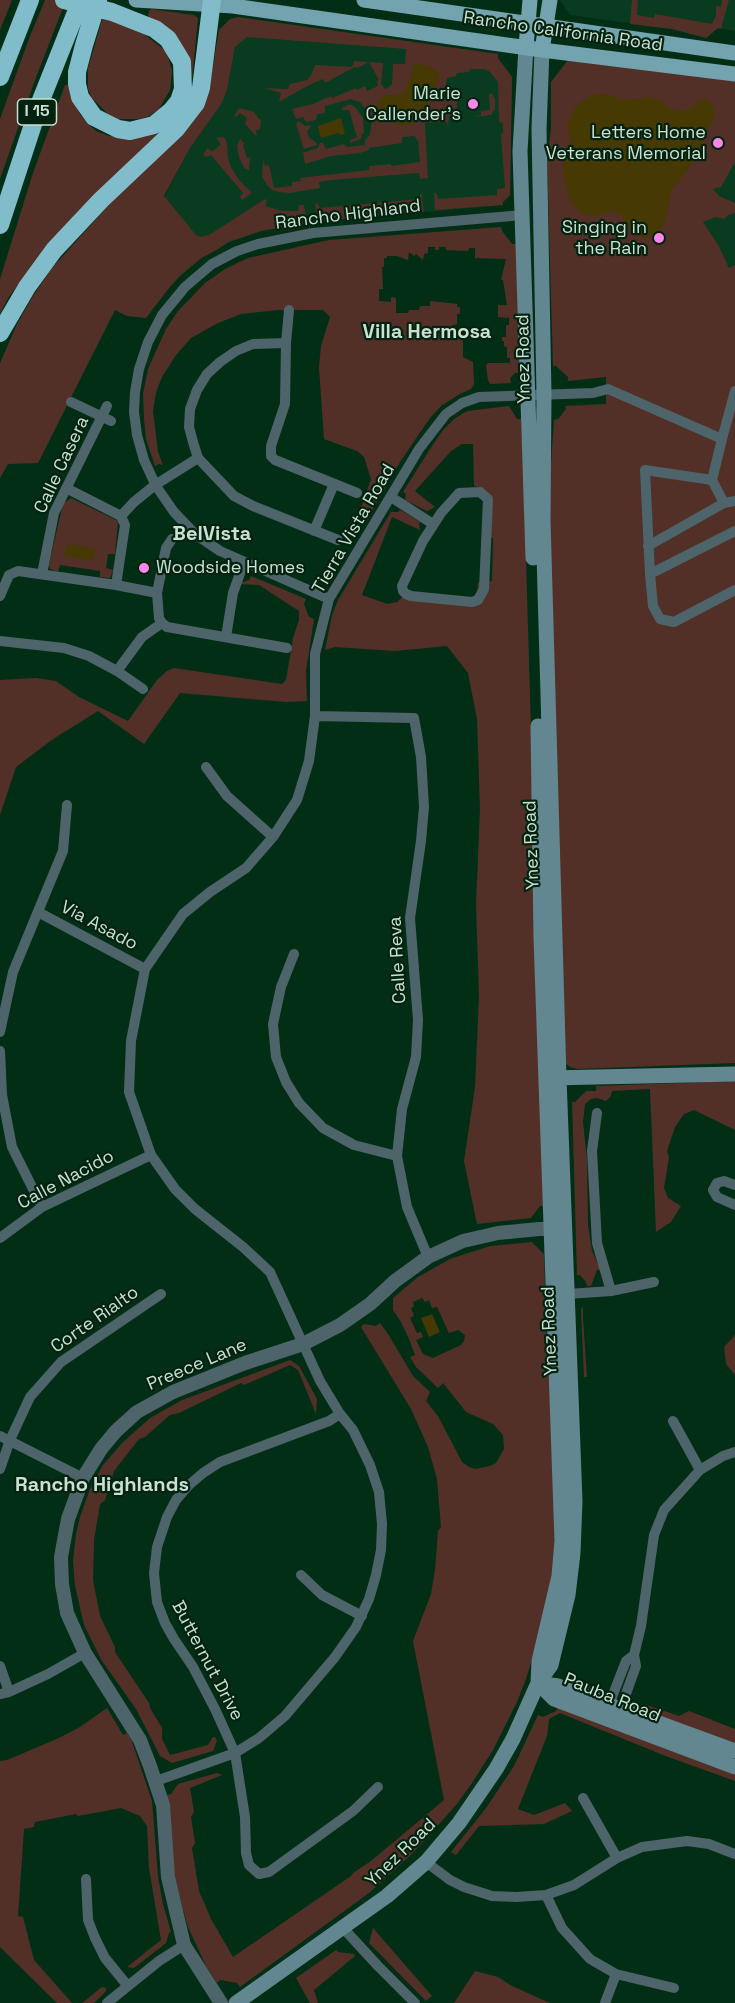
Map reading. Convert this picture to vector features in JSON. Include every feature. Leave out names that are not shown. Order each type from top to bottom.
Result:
[{"type":"highway","points":[[0,77],[30,0]]},
{"type":"highway","points":[[64,0],[105,6],[155,29],[168,39],[182,63],[183,89],[178,101],[162,120],[154,125],[142,129],[118,129],[94,117],[80,97],[76,84],[77,72],[105,6]]},
{"type":"highway","name":"I 15","points":[[0,225],[41,100],[81,0]]},
{"type":"highway","points":[[0,333],[27,287],[54,250],[101,200],[176,129],[196,103],[201,88],[212,2]]},
{"type":"main road","name":"Rancho California Road","points":[[136,0],[212,2],[542,50],[735,74]]},
{"type":"main road","name":"Rancho California Road","points":[[364,0],[735,53]]},
{"type":"main road","name":"Ynez Road","points":[[530,0],[520,151],[536,395],[543,556],[553,1078],[559,1229],[562,1545],[551,1614],[539,1661],[538,1683]]},
{"type":"main road","name":"Ynez Road","points":[[536,395],[542,295],[539,129],[542,50],[550,0]]},
{"type":"main road","points":[[523,215],[530,217],[533,228],[535,280],[542,295]]},
{"type":"main road","points":[[553,1078],[735,1074]]},
{"type":"main road","name":"Ynez Road","points":[[236,2003],[344,1929],[426,1862],[459,1823],[490,1779],[513,1739],[538,1683],[550,1665],[568,1595],[573,1553],[575,1501],[568,1294],[559,1229]]},
{"type":"main road","name":"Pauba Road","points":[[538,1683],[554,1699],[613,1713],[735,1751]]},
{"type":"main road","name":"Pauba Road","points":[[613,1713],[735,1767]]},
{"type":"street","name":"Rancho Highland","points":[[329,599],[220,551],[195,534],[174,512],[155,485],[144,460],[134,412],[139,369],[148,342],[162,315],[185,287],[212,264],[237,251],[258,244],[313,233],[523,215]]},
{"type":"street","points":[[289,310],[285,404],[271,446],[271,456],[275,460],[357,493]]},
{"type":"street","points":[[286,343],[254,344],[236,351],[220,362],[207,374],[197,390],[190,409],[189,427],[198,458],[234,496],[253,507],[338,540]]},
{"type":"street","name":"Tierra Vista Road","points":[[156,1781],[235,1753],[259,1738],[285,1716],[346,1643],[362,1616],[369,1599],[381,1550],[381,1513],[379,1492],[370,1466],[353,1430],[340,1414],[320,1381],[270,1272],[195,1209],[175,1189],[151,1155],[129,1092],[131,1041],[145,969],[183,914],[210,892],[246,868],[273,837],[297,800],[309,761],[315,716],[315,654],[329,599],[419,449],[446,414],[462,403],[479,397],[593,393],[608,389],[722,439]]},
{"type":"street","points":[[712,480],[735,391]]},
{"type":"street","points":[[71,402],[106,419]]},
{"type":"street","name":"Calle Casera","points":[[42,574],[54,513],[106,419],[107,406]]},
{"type":"street","points":[[120,516],[155,485],[198,458]]},
{"type":"street","points":[[648,546],[729,502],[712,480],[645,470],[648,546],[653,606],[660,619],[674,622],[735,590]]},
{"type":"street","points":[[314,531],[334,484]]},
{"type":"street","points":[[66,488],[120,516],[125,525],[116,585]]},
{"type":"street","points":[[480,492],[488,499],[484,589],[478,600],[472,602],[411,596],[403,591],[402,586],[433,524],[459,493],[480,492]]},
{"type":"street","points":[[391,496],[433,524]]},
{"type":"street","points":[[650,574],[735,531]]},
{"type":"street","points":[[172,539],[166,548],[157,593],[159,618],[162,624],[167,627],[287,648]]},
{"type":"street","points":[[226,638],[233,593],[244,562]]},
{"type":"street","points":[[0,596],[9,574],[14,572],[42,574],[157,593]]},
{"type":"street","points":[[117,670],[142,637],[162,624]]},
{"type":"street","points":[[0,641],[64,648],[89,656],[117,670],[142,689]]},
{"type":"street","name":"Calle Reva","points":[[315,716],[414,718],[421,757],[424,807],[410,918],[418,1020],[416,1057],[402,1109],[397,1156],[407,1207],[429,1257]]},
{"type":"street","points":[[206,767],[226,796],[273,837]]},
{"type":"street","points":[[0,1032],[13,972],[63,851],[67,805]]},
{"type":"street","name":"Via Asado","points":[[38,912],[145,969]]},
{"type":"street","points":[[294,954],[281,987],[273,1024],[276,1057],[286,1082],[299,1103],[323,1128],[354,1145],[397,1156]]},
{"type":"street","points":[[0,1051],[2,1095],[12,1147],[42,1208]]},
{"type":"street","points":[[597,1113],[592,1151],[597,1243],[611,1291]]},
{"type":"street","name":"Calle Nacido","points":[[0,1238],[42,1208],[151,1155]]},
{"type":"street","points":[[735,1185],[724,1181],[717,1183],[713,1190],[717,1197],[735,1205]]},
{"type":"street","name":"Preece Lane","points":[[221,2003],[184,1946],[168,1877],[163,1805],[140,1740],[85,1653],[67,1612],[62,1584],[61,1557],[68,1519],[82,1478],[109,1440],[137,1412],[173,1392],[245,1363],[303,1344],[340,1325],[429,1257],[463,1241],[498,1233],[559,1229]]},
{"type":"street","points":[[568,1294],[611,1291],[654,1282]]},
{"type":"street","name":"Corte Rialto","points":[[0,1469],[5,1438],[30,1397],[61,1362],[161,1294]]},
{"type":"street","name":"Butternut Drive","points":[[340,1414],[329,1421],[220,1462],[203,1473],[177,1500],[161,1533],[154,1573],[157,1602],[174,1639],[193,1667],[215,1709],[235,1753],[249,1865],[259,1874],[269,1872],[353,1811],[378,1787]]},
{"type":"street","points":[[673,1421],[700,1470]]},
{"type":"street","points":[[5,1438],[82,1478]]},
{"type":"street","points":[[613,1713],[636,1666],[634,1654],[641,1626],[654,1535],[663,1510],[700,1470],[723,1456],[735,1452]]},
{"type":"street","points":[[301,1575],[322,1595],[362,1616]]},
{"type":"street","points":[[0,1666],[5,1693],[48,1674],[85,1653]]},
{"type":"street","points":[[583,1798],[617,1858]]},
{"type":"street","points":[[426,1862],[464,1887],[492,1896],[516,1897],[546,1894],[574,1885],[617,1858],[642,1847],[687,1841],[709,1844],[735,1854]]},
{"type":"street","points":[[86,1880],[88,1920],[94,1938],[105,1958],[127,1985]]},
{"type":"street","points":[[546,1894],[562,1928],[590,1959],[616,1974],[674,1988]]},
{"type":"street","points":[[344,1929],[415,2003]]},
{"type":"street","points":[[107,2003],[159,1961],[184,1946]]},
{"type":"street","points":[[605,2003],[616,1974]]},
{"type":"shaded area","points":[[0,0],[12,0],[0,30]]},
{"type":"shaded area","points":[[45,0],[66,0],[0,179],[0,119]]},
{"type":"shaded area","points":[[560,0],[735,0],[735,31],[718,28],[706,38],[672,29],[570,15]]},
{"type":"shaded area","points":[[632,0],[638,0],[637,15],[654,18],[655,14],[712,24],[716,15],[716,6],[721,7],[722,0],[729,0],[721,29],[718,28],[706,38],[672,29],[630,24]]},
{"type":"shaded area","points":[[151,9],[194,15],[198,18],[192,79],[188,59],[148,16]]},
{"type":"shaded area","points":[[103,17],[140,31],[167,52],[172,71],[170,90],[159,109],[149,116],[139,119],[118,119],[108,114],[92,98],[88,89],[88,68]]},
{"type":"shaded area","points":[[238,17],[498,54],[498,58],[512,77],[510,195],[503,205],[435,210],[434,193],[437,194],[438,199],[497,195],[497,189],[505,188],[501,134],[503,123],[499,122],[498,82],[489,71],[483,69],[470,69],[469,72],[457,73],[456,76],[447,78],[444,97],[457,97],[457,116],[449,117],[448,128],[447,122],[425,123],[428,178],[420,179],[419,173],[331,180],[319,182],[320,188],[290,193],[271,189],[262,176],[263,159],[265,166],[269,165],[274,188],[292,186],[292,182],[301,181],[300,178],[369,170],[369,166],[420,162],[418,140],[415,136],[402,137],[402,143],[369,148],[360,153],[331,156],[305,164],[303,153],[318,148],[320,143],[323,143],[326,149],[344,144],[347,147],[365,145],[365,140],[370,135],[372,117],[360,102],[351,99],[325,106],[325,113],[317,114],[316,120],[306,122],[303,117],[296,119],[292,109],[313,104],[331,96],[332,98],[356,88],[357,90],[365,86],[367,91],[378,86],[377,81],[379,80],[369,62],[383,63],[381,84],[385,89],[387,88],[392,84],[393,64],[405,64],[406,49],[247,37],[235,47],[227,90],[222,103],[190,148],[164,196],[196,235],[201,237],[209,235],[265,199],[267,201],[265,206],[283,211],[298,211],[299,205],[304,205],[307,223],[261,231],[228,242],[200,259],[180,276],[146,318],[127,316],[115,310],[38,463],[8,464],[0,478],[0,363],[17,324],[52,268],[208,95],[219,30],[230,19]]},
{"type":"shaded area","points":[[251,34],[498,54],[498,58],[512,77],[510,195],[503,205],[315,222],[261,231],[228,243],[200,259],[158,210],[190,148],[222,103],[227,90],[235,47]]},
{"type":"shaded area","points":[[568,60],[735,81],[735,162],[721,187],[713,189],[719,196],[735,203],[735,213],[724,219],[716,217],[703,222],[719,246],[729,268],[735,265],[735,1063],[577,1069],[565,1063],[547,520],[554,420],[558,419],[566,409],[565,406],[606,404],[606,377],[568,381],[568,377],[553,366],[547,160],[551,128],[551,82]]},
{"type":"shaded area","points":[[354,61],[369,62],[325,83],[323,79],[311,84],[279,102],[281,93],[265,88],[288,89],[290,84],[307,80],[315,65],[352,67]]},
{"type":"shaded area","points":[[417,63],[433,68],[439,73],[439,80],[431,94],[425,113],[409,125],[399,125],[387,120],[377,104],[383,96],[400,94],[406,89],[413,67]]},
{"type":"shaded area","points":[[65,85],[68,85],[80,114],[96,131],[109,136],[133,139],[154,134],[165,128],[44,250],[8,298],[0,314],[0,279],[33,173]]},
{"type":"shaded area","points":[[489,94],[492,94],[495,99],[495,109],[491,115],[473,117],[481,115],[481,111],[490,110]]},
{"type":"shaded area","points":[[595,94],[606,94],[625,100],[650,97],[660,100],[671,109],[680,111],[687,110],[703,99],[707,99],[714,108],[715,115],[693,163],[672,189],[665,222],[662,228],[652,236],[646,238],[631,232],[623,217],[615,211],[597,216],[587,215],[581,213],[571,202],[563,166],[571,144],[568,121],[574,109],[583,100]]},
{"type":"shaded area","points":[[350,104],[363,118],[364,133],[361,134],[362,137],[359,140],[350,143],[350,140],[357,137],[349,110],[342,108]]},
{"type":"shaded area","points":[[239,108],[254,112],[261,119],[260,129],[256,130],[257,137],[245,124],[247,118],[240,113],[234,116]]},
{"type":"shaded area","points":[[341,118],[345,134],[340,135],[339,133],[321,138],[318,126]]},
{"type":"shaded area","points":[[299,121],[305,126],[310,125],[307,131],[309,138],[317,145],[304,149],[296,124]]},
{"type":"shaded area","points":[[216,138],[225,138],[227,144],[231,167],[239,180],[252,193],[242,200],[240,197],[243,193],[211,155],[206,157],[203,154],[208,148],[212,152],[221,144]]},
{"type":"shaded area","points":[[240,139],[245,144],[243,145],[247,158],[250,158],[249,170],[244,168],[239,157],[237,146]]},
{"type":"shaded area","points":[[735,156],[735,265],[729,268],[719,246],[703,222],[705,195]]},
{"type":"shaded area","points":[[421,192],[424,212],[318,221],[315,205],[317,202],[320,208],[419,199]]},
{"type":"shaded area","points":[[501,227],[512,244],[517,244],[520,369],[519,373],[515,373],[510,378],[511,383],[490,384],[486,366],[488,363],[510,363],[510,358],[507,358],[507,347],[502,341],[502,337],[506,337],[506,325],[509,325],[509,318],[498,317],[498,305],[507,305],[503,280],[501,280],[506,259],[475,258],[475,248],[469,248],[468,251],[446,250],[446,247],[439,247],[439,250],[435,250],[435,247],[428,247],[428,253],[424,254],[423,260],[409,252],[408,260],[397,256],[384,258],[383,289],[379,289],[379,301],[391,302],[391,297],[396,298],[396,313],[419,310],[420,306],[430,306],[430,301],[457,304],[457,307],[460,307],[457,324],[452,325],[452,338],[463,338],[463,357],[473,362],[474,384],[471,389],[441,406],[430,418],[400,462],[365,523],[357,519],[371,479],[364,457],[357,451],[324,439],[319,367],[321,346],[330,317],[323,310],[278,310],[241,314],[218,323],[191,338],[176,355],[162,377],[156,392],[153,411],[158,452],[163,465],[155,466],[146,439],[144,419],[143,394],[148,369],[166,329],[178,311],[205,283],[225,269],[248,258],[329,240]]},
{"type":"shaded area","points":[[509,406],[517,419],[521,419],[545,1206],[540,1206],[531,1218],[477,1224],[464,1161],[475,1087],[479,996],[476,904],[480,809],[477,719],[468,673],[447,646],[395,651],[335,647],[325,650],[332,615],[338,600],[391,512],[400,510],[404,512],[420,522],[420,530],[392,517],[362,595],[387,604],[397,602],[410,590],[472,598],[477,592],[478,582],[492,581],[493,538],[489,537],[491,506],[479,488],[474,486],[473,444],[462,444],[451,451],[415,491],[435,507],[427,511],[405,500],[406,494],[403,492],[443,430],[454,419],[467,411]]},
{"type":"shaded area","points":[[71,498],[118,521],[115,554],[108,554],[106,568],[113,570],[110,578],[100,577],[100,571],[60,565],[58,572],[50,569],[49,564],[63,504]]},
{"type":"shaded area","points":[[67,544],[95,548],[93,560],[65,556]]},
{"type":"shaded area","points":[[251,576],[306,599],[304,604],[309,617],[314,619],[306,671],[307,701],[286,702],[180,693],[144,744],[98,711],[53,739],[16,767],[0,815],[0,680],[36,678],[56,681],[79,697],[128,721],[157,680],[174,668],[282,684],[286,680],[299,611],[259,585],[239,584],[240,580],[244,582]]},
{"type":"shaded area","points":[[735,1081],[735,1130],[694,1110],[684,1114],[675,1127],[667,1151],[669,1157],[664,1188],[668,1198],[681,1206],[671,1222],[656,1232],[650,1089],[612,1091],[606,1101],[597,1098],[585,1104],[583,1122],[587,1159],[588,1225],[592,1251],[601,1270],[597,1270],[591,1286],[587,1286],[580,1275],[577,1275],[572,1102],[575,1102],[586,1091],[596,1091],[596,1086]]},
{"type":"shaded area","points":[[532,1242],[544,1254],[547,1353],[552,1353],[556,1509],[554,1565],[544,1619],[526,1679],[493,1750],[472,1783],[457,1804],[413,1853],[369,1893],[240,1987],[237,1983],[220,1980],[217,1983],[206,1966],[188,1927],[175,1880],[167,1795],[171,1794],[178,1784],[217,1773],[222,1775],[190,1788],[194,1812],[191,1817],[195,1843],[192,1848],[199,1891],[211,1919],[233,1957],[351,1876],[444,1800],[413,1641],[431,1594],[435,1570],[438,1531],[441,1527],[437,1479],[428,1447],[411,1409],[361,1327],[364,1324],[376,1326],[380,1323],[413,1376],[430,1392],[426,1401],[438,1416],[462,1462],[475,1469],[496,1463],[504,1449],[503,1435],[493,1424],[466,1412],[443,1383],[438,1388],[416,1367],[410,1357],[415,1355],[409,1339],[393,1310],[393,1298],[418,1277],[450,1259],[490,1246]],"holes":[[[422,1298],[425,1302],[429,1300],[432,1308],[437,1307],[449,1333],[458,1330],[465,1335],[461,1345],[433,1358],[423,1354],[416,1340],[423,1337],[421,1332],[417,1333],[410,1318],[414,1316],[411,1308],[414,1306],[413,1302]]]},
{"type":"shaded area","points":[[583,1307],[587,1377],[584,1377],[581,1310]]},
{"type":"shaded area","points":[[432,1314],[440,1332],[429,1337],[421,1318]]},
{"type":"shaded area","points":[[735,1335],[735,1375],[726,1364],[724,1347]]},
{"type":"shaded area","points":[[290,1360],[299,1366],[317,1399],[316,1414],[298,1370],[290,1365],[244,1385],[241,1383],[179,1413],[170,1415],[145,1437],[139,1439],[114,1471],[105,1500],[100,1504],[94,1540],[93,1580],[100,1616],[115,1647],[115,1652],[149,1703],[162,1728],[162,1739],[170,1755],[208,1745],[213,1737],[217,1741],[213,1751],[172,1763],[160,1756],[136,1709],[102,1661],[84,1625],[75,1586],[73,1561],[80,1517],[90,1489],[103,1465],[122,1443],[150,1418],[182,1400]]},
{"type":"shaded area","points":[[566,1675],[607,1693],[602,1695],[565,1681]]},
{"type":"shaded area","points":[[647,1705],[679,1716],[689,1711],[735,1729],[735,1747],[639,1712]]},
{"type":"shaded area","points":[[558,1706],[735,1773],[735,1781],[663,1755],[560,1713],[549,1719],[547,1736],[518,1809],[534,1815],[565,1803],[572,1811],[544,1824],[479,1826],[456,1855],[451,1852],[486,1808],[514,1766],[538,1715],[543,1717],[556,1711]]},
{"type":"shaded area","points":[[107,1708],[123,1735],[127,1733],[131,1739],[152,1801],[158,1877],[171,1932],[166,1943],[134,1968],[127,1967],[161,1940],[149,1868],[147,1826],[140,1816],[121,1808],[35,1822],[34,1827],[24,1829],[18,1916],[23,1917],[34,1960],[72,2003],[57,2003],[0,1947],[0,1761],[59,1738],[80,1727]]},
{"type":"shaded area","points":[[373,1928],[432,1996],[426,2001],[369,1943]]},
{"type":"shaded area","points":[[336,1950],[355,1956],[314,1990],[318,2003],[310,2003],[296,1978]]},
{"type":"shaded area","points":[[475,1971],[498,1977],[550,2003],[454,2003]]},
{"type":"shaded area","points":[[102,1987],[106,1988],[106,1991],[94,2003],[82,2003]]},
{"type":"place","name":"Marie Callender's","points":[[473,104]]},
{"type":"place","name":"Letters Home Veterans Memorial","points":[[718,143]]},
{"type":"place","name":"Singing in the Rain","points":[[659,238]]},
{"type":"place","name":"Woodside Homes","points":[[144,568]]},
{"type":"district","name":"Villa Hermosa","points":[[427,333]]},
{"type":"district","name":"BelVista","points":[[212,535]]},
{"type":"district","name":"Rancho Highlands","points":[[102,1486]]}]
